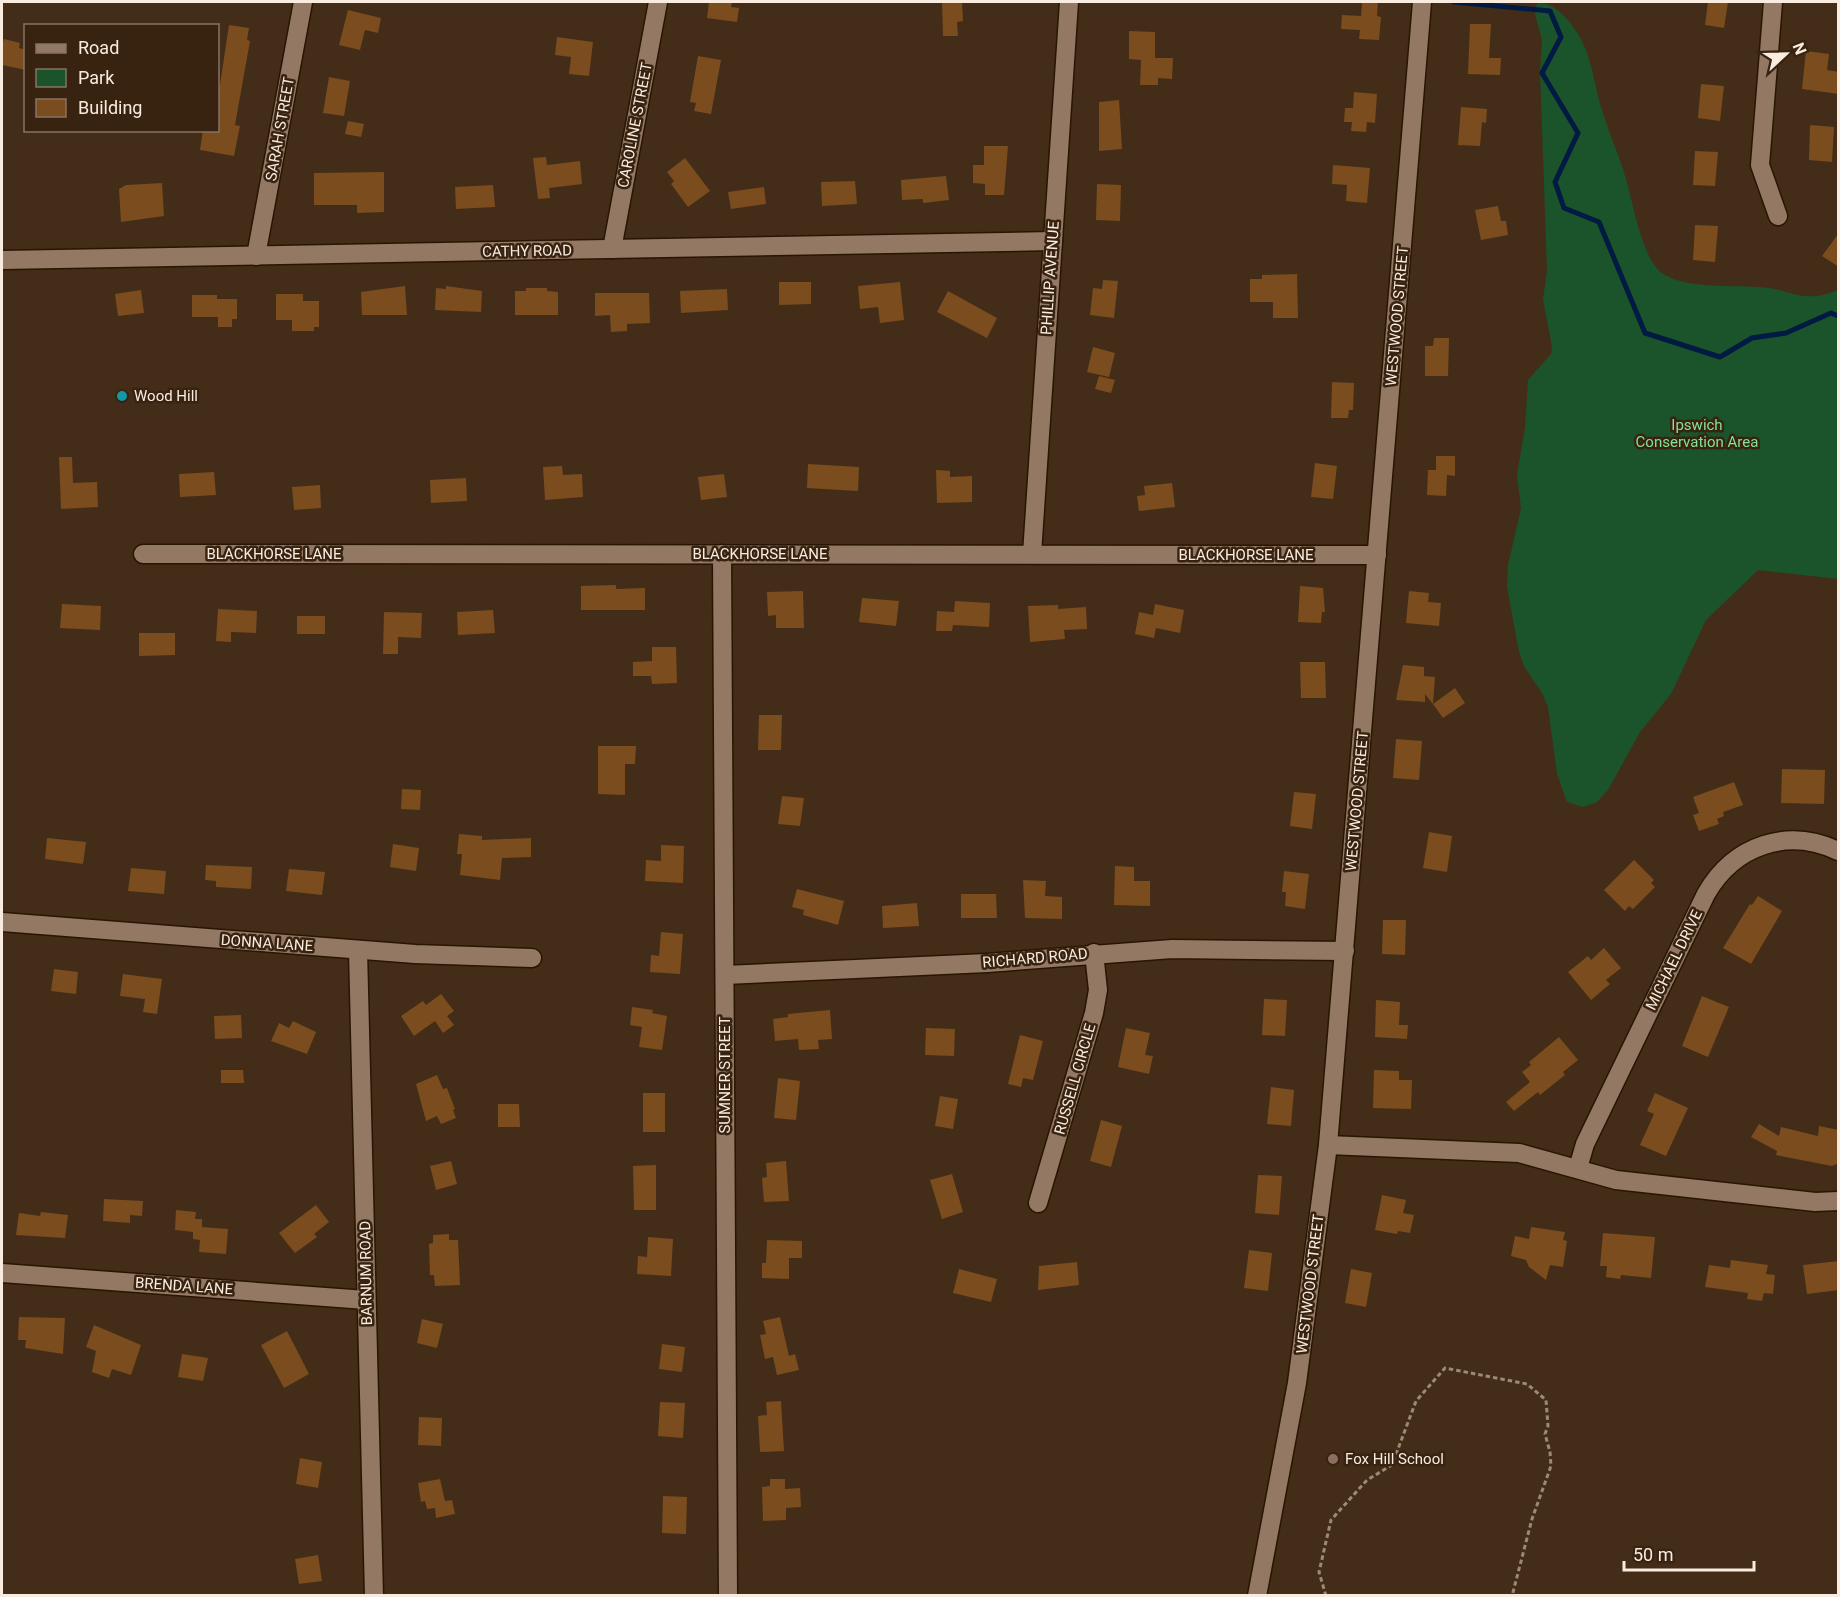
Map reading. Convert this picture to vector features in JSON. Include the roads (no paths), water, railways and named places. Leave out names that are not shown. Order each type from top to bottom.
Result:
[{"type":"street","name":"SARAH STREET","points":[[256,256],[303,2]]},
{"type":"street","name":"CAROLINE STREET","points":[[612,249],[658,2]]},
{"type":"street","name":"PHILLIP AVENUE","points":[[1032,554],[1068,2]]},
{"type":"street","name":"WESTWOOD STREET","points":[[1257,1596],[1297,1383],[1328,1145],[1422,2]]},
{"type":"street","points":[[1773,2],[1760,165],[1778,216]]},
{"type":"street","name":"CATHY ROAD","points":[[2,260],[1053,241]]},
{"type":"street","name":"BLACKHORSE LANE","points":[[144,554],[1377,555]]},
{"type":"street","name":"SUMNER STREET","points":[[722,554],[728,1596]]},
{"type":"street","name":"MICHAEL DRIVE","points":[[1578,1168],[1585,1144],[1706,894],[1718,875],[1743,853],[1774,841],[1808,841],[1839,851]]},
{"type":"street","name":"DONNA LANE","points":[[2,922],[358,950],[532,958]]},
{"type":"street","name":"RICHARD ROAD","points":[[725,975],[987,963],[1094,953],[1188,948],[1345,951]]},
{"type":"street","name":"BARNUM ROAD","points":[[358,950],[374,1596]]},
{"type":"street","name":"RUSSELL CIRCLE","points":[[1038,1203],[1094,1013],[1098,990],[1094,953]]},
{"type":"street","points":[[1328,1145],[1508,1152],[1622,1181],[1815,1202],[1839,1202]]},
{"type":"street","name":"BRENDA LANE","points":[[2,1273],[366,1300]]},
{"type":"waterway","points":[[1454,2],[1550,11],[1561,37],[1542,73],[1578,133],[1555,182],[1564,208],[1599,222],[1645,333],[1720,357],[1752,338],[1786,333],[1831,313],[1838,316]]},
{"type":"place","name":"Wood Hill","points":[[122,396]]},
{"type":"place","name":"Fox Hill School","points":[[1333,1459]]},
{"type":"park label","name":"Ipswich Conservation Area","points":[[1697,434]]}]
